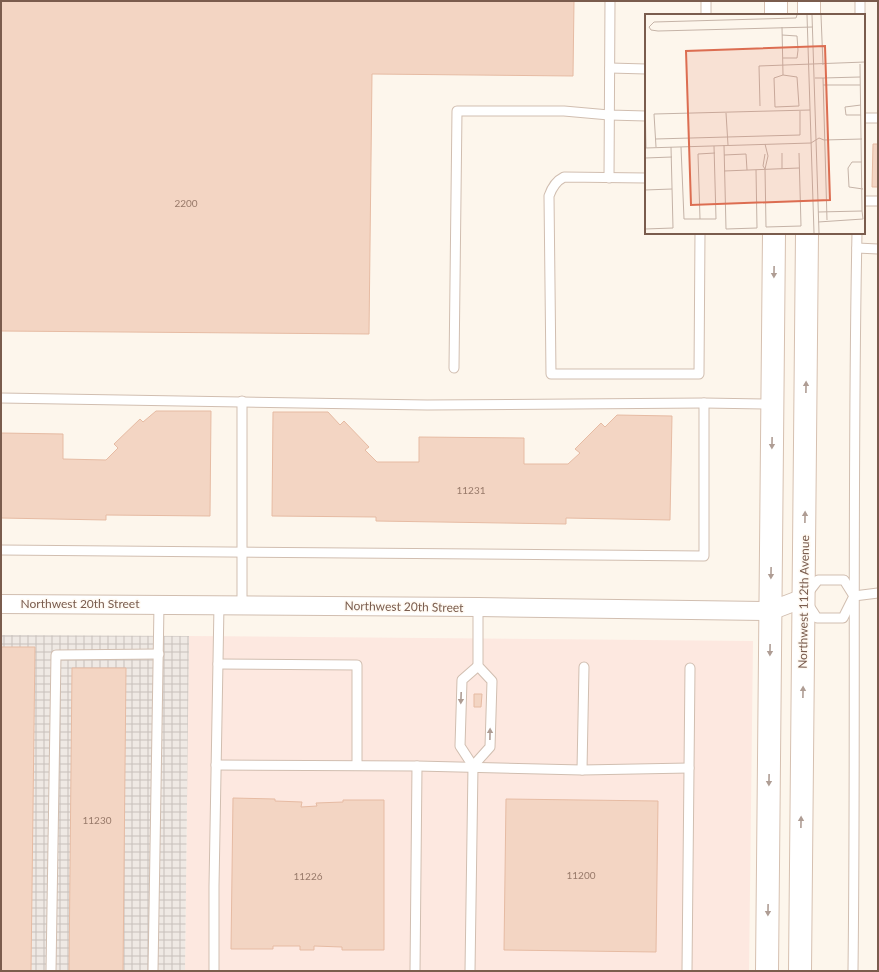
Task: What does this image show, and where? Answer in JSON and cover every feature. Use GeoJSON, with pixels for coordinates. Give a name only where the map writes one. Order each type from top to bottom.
{"type":"FeatureCollection","features":[{"type":"Feature","properties":{"kind":"street"},"geometry":{"type":"LineString","coordinates":[[776,1],[776,14]]}},
{"type":"Feature","properties":{"kind":"street"},"geometry":{"type":"LineString","coordinates":[[809,1],[809,14]]}},
{"type":"Feature","properties":{"kind":"street"},"geometry":{"type":"LineString","coordinates":[[767,971],[774,234]]}},
{"type":"Feature","properties":{"kind":"street","name":"Northwest 112th Avenue"},"geometry":{"type":"LineString","coordinates":[[800,971],[807,234]]}},
{"type":"Feature","properties":{"kind":"street","name":"Northwest 20th Street"},"geometry":{"type":"LineString","coordinates":[[1,604],[478,607],[770,611],[804,598]]}},
{"type":"Feature","properties":{"kind":"lane"},"geometry":{"type":"LineString","coordinates":[[609,178],[610,1]]}},
{"type":"Feature","properties":{"kind":"lane"},"geometry":{"type":"LineString","coordinates":[[706,1],[706,14]]}},
{"type":"Feature","properties":{"kind":"lane"},"geometry":{"type":"LineString","coordinates":[[860,1],[860,14]]}},
{"type":"Feature","properties":{"kind":"lane"},"geometry":{"type":"LineString","coordinates":[[610,68],[645,69]]}},
{"type":"Feature","properties":{"kind":"lane"},"geometry":{"type":"LineString","coordinates":[[454,368],[456,111],[564,111],[609,115],[645,116]]}},
{"type":"Feature","properties":{"kind":"lane"},"geometry":{"type":"LineString","coordinates":[[865,118],[878,118]]}},
{"type":"Feature","properties":{"kind":"lane"},"geometry":{"type":"LineString","coordinates":[[645,178],[564,177],[557,181],[551,190],[549,204],[551,374],[699,374],[700,234]]}},
{"type":"Feature","properties":{"kind":"lane"},"geometry":{"type":"LineString","coordinates":[[865,201],[878,201]]}},
{"type":"Feature","properties":{"kind":"lane"},"geometry":{"type":"LineString","coordinates":[[853,971],[857,234]]}},
{"type":"Feature","properties":{"kind":"lane"},"geometry":{"type":"LineString","coordinates":[[857,248],[878,249]]}},
{"type":"Feature","properties":{"kind":"lane"},"geometry":{"type":"LineString","coordinates":[[1,398],[427,405],[772,404]]}},
{"type":"Feature","properties":{"kind":"lane"},"geometry":{"type":"LineString","coordinates":[[242,401],[242,605]]}},
{"type":"Feature","properties":{"kind":"lane"},"geometry":{"type":"LineString","coordinates":[[1,550],[704,556],[704,403]]}},
{"type":"Feature","properties":{"kind":"lane"},"geometry":{"type":"LineString","coordinates":[[818,580],[844,580],[854,596],[843,618],[817,618],[804,598],[818,580]]}},
{"type":"Feature","properties":{"kind":"lane"},"geometry":{"type":"LineString","coordinates":[[854,596],[878,593]]}},
{"type":"Feature","properties":{"kind":"lane"},"geometry":{"type":"LineString","coordinates":[[153,971],[159,605]]}},
{"type":"Feature","properties":{"kind":"lane"},"geometry":{"type":"LineString","coordinates":[[214,971],[219,605]]}},
{"type":"Feature","properties":{"kind":"lane"},"geometry":{"type":"LineString","coordinates":[[473,766],[490,747],[492,680],[478,666],[478,607]]}},
{"type":"Feature","properties":{"kind":"lane"},"geometry":{"type":"LineString","coordinates":[[51,971],[56,655],[159,654]]}},
{"type":"Feature","properties":{"kind":"lane"},"geometry":{"type":"LineString","coordinates":[[218,664],[358,665],[357,765]]}},
{"type":"Feature","properties":{"kind":"lane"},"geometry":{"type":"LineString","coordinates":[[470,971],[473,766],[460,746],[462,680],[478,666]]}},
{"type":"Feature","properties":{"kind":"lane"},"geometry":{"type":"LineString","coordinates":[[582,770],[584,667]]}},
{"type":"Feature","properties":{"kind":"lane"},"geometry":{"type":"LineString","coordinates":[[687,971],[690,668]]}},
{"type":"Feature","properties":{"kind":"lane"},"geometry":{"type":"LineString","coordinates":[[216,765],[473,766],[582,770],[689,768]]}},
{"type":"Feature","properties":{"kind":"lane"},"geometry":{"type":"LineString","coordinates":[[415,971],[418,766]]}},
{"type":"Feature","properties":{"kind":"shaded area"},"geometry":{"type":"Polygon","coordinates":[[[1,635],[189,636],[185,971],[1,971],[1,635]]]}},
{"type":"Feature","properties":{"kind":"shaded area"},"geometry":{"type":"Polygon","coordinates":[[[189,636],[753,641],[749,971],[185,971],[189,636]]]}},
{"type":"Feature","properties":{"kind":"building"},"geometry":{"type":"Polygon","coordinates":[[[1,1],[574,1],[573,76],[372,74],[369,334],[1,331],[1,1]]]}},
{"type":"Feature","properties":{"kind":"building"},"geometry":{"type":"Polygon","coordinates":[[[873,144],[878,144],[878,187],[872,187],[873,144]]]}},
{"type":"Feature","properties":{"kind":"building"},"geometry":{"type":"Polygon","coordinates":[[[156,411],[211,411],[210,516],[106,515],[106,520],[1,518],[1,433],[63,434],[63,459],[106,460],[118,448],[114,444],[140,419],[143,422],[156,411]]]}},
{"type":"Feature","properties":{"kind":"building"},"geometry":{"type":"Polygon","coordinates":[[[273,412],[328,412],[340,425],[344,421],[369,447],[365,450],[377,462],[419,462],[419,437],[524,438],[524,464],[568,464],[580,453],[575,449],[601,423],[605,427],[617,415],[672,416],[670,520],[566,518],[566,524],[376,521],[376,517],[272,516],[273,412]]]}},
{"type":"Feature","properties":{"kind":"building"},"geometry":{"type":"Polygon","coordinates":[[[1,647],[35,647],[31,971],[1,971],[1,647]]]}},
{"type":"Feature","properties":{"kind":"building"},"geometry":{"type":"Polygon","coordinates":[[[72,668],[126,668],[123,971],[69,971],[72,668]]]}},
{"type":"Feature","properties":{"kind":"building"},"geometry":{"type":"Polygon","coordinates":[[[474,694],[482,694],[481,707],[474,707],[474,694]]]}},
{"type":"Feature","properties":{"kind":"building"},"geometry":{"type":"Polygon","coordinates":[[[233,798],[275,799],[275,801],[302,802],[301,807],[317,806],[316,803],[343,802],[343,800],[384,800],[384,950],[342,950],[342,947],[314,946],[314,950],[300,950],[300,946],[273,946],[273,949],[231,949],[233,798]]]}},
{"type":"Feature","properties":{"kind":"building"},"geometry":{"type":"Polygon","coordinates":[[[506,799],[658,801],[656,952],[504,950],[506,799]]]}}]}
